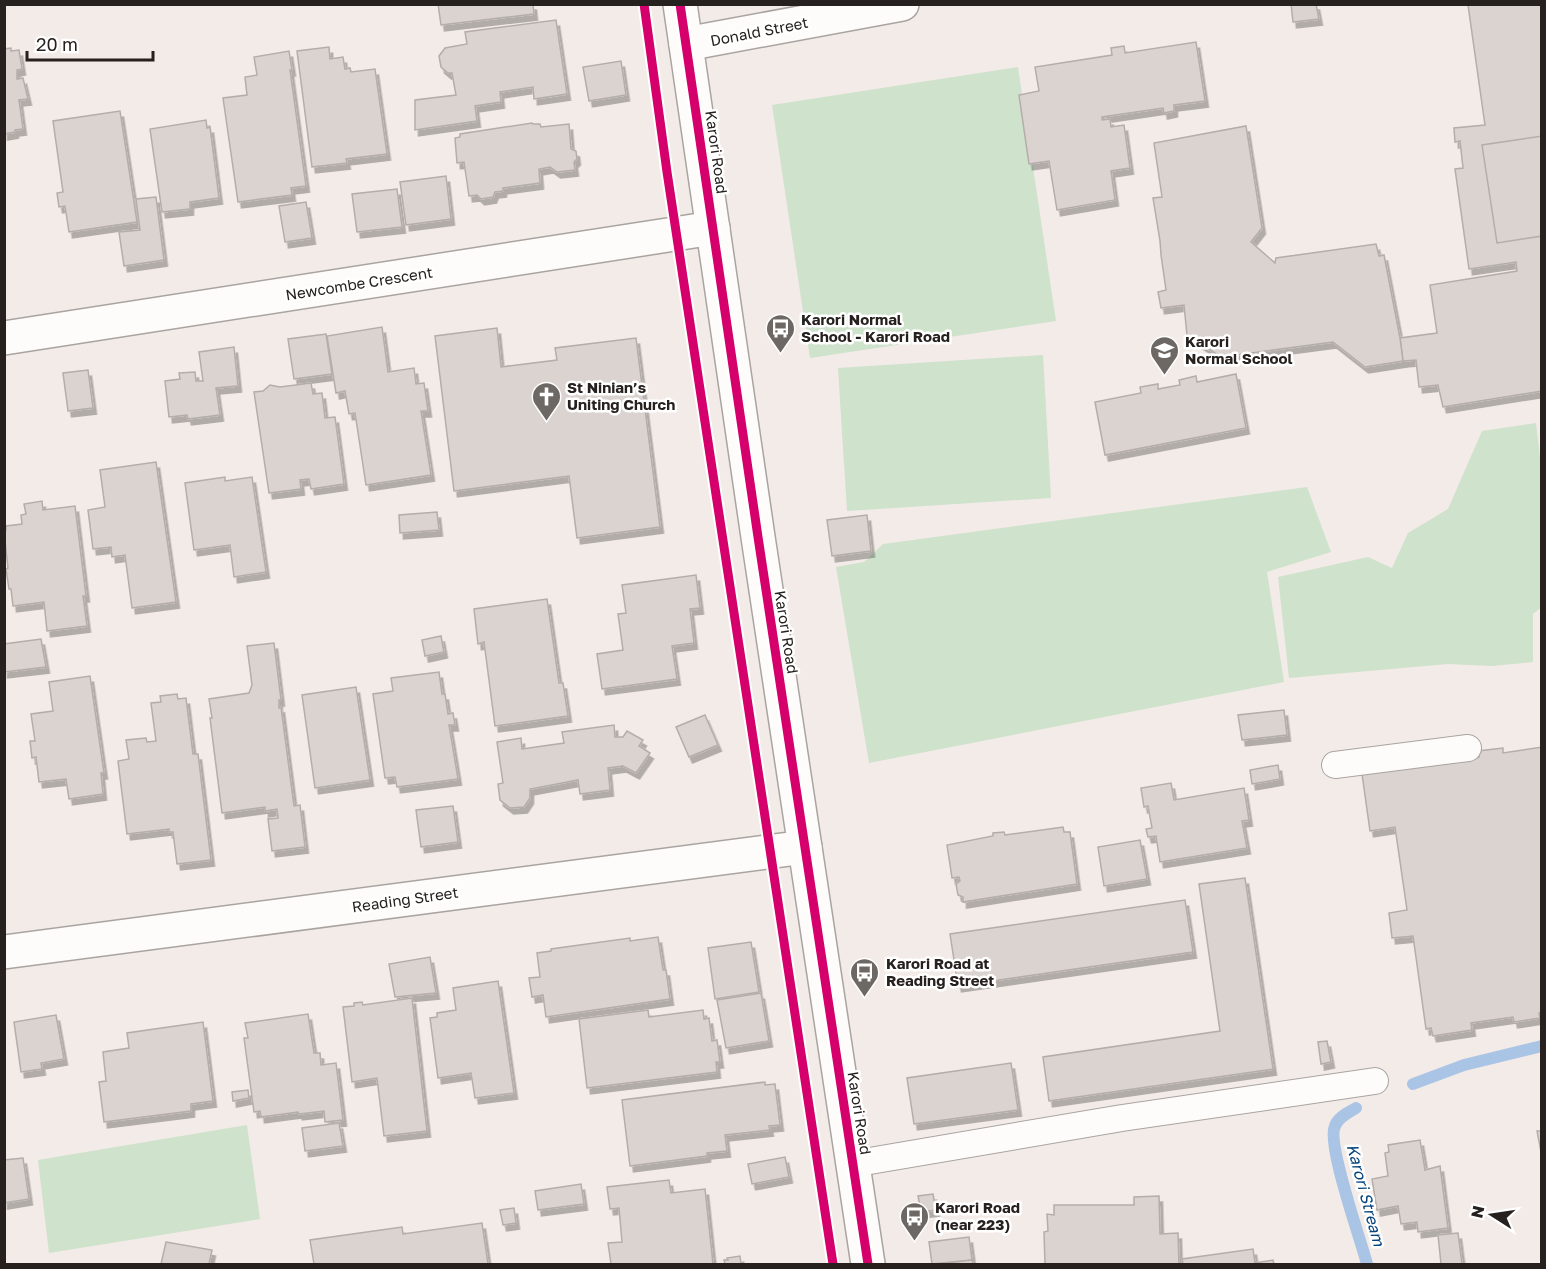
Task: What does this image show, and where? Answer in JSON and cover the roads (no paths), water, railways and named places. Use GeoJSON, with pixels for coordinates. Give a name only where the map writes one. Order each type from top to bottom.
{"type":"FeatureCollection","features":[{"type":"Feature","properties":{"kind":"street","name":"Karori Road"},"geometry":{"type":"LineString","coordinates":[[680,4],[868,1264]]}},
{"type":"Feature","properties":{"kind":"street","name":"Donald Street"},"geometry":{"type":"LineString","coordinates":[[686,44],[902,4]]}},
{"type":"Feature","properties":{"kind":"street","name":"Newcombe Crescent"},"geometry":{"type":"LineString","coordinates":[[4,338],[713,228]]}},
{"type":"Feature","properties":{"kind":"street","name":"Reading Street"},"geometry":{"type":"LineString","coordinates":[[4,952],[805,846]]}},
{"type":"Feature","properties":{"kind":"lane"},"geometry":{"type":"LineString","coordinates":[[1335,765],[1468,748]]}},
{"type":"Feature","properties":{"kind":"lane"},"geometry":{"type":"LineString","coordinates":[[852,1164],[1122,1118],[1375,1081]]}},
{"type":"Feature","properties":{"kind":"waterway","name":"Karori Stream"},"geometry":{"type":"LineString","coordinates":[[1413,1084],[1464,1065],[1542,1046]]}},
{"type":"Feature","properties":{"kind":"waterway","name":"Karori Stream"},"geometry":{"type":"LineString","coordinates":[[1356,1108],[1338,1120],[1335,1126],[1335,1151],[1367,1264]]}},
{"type":"Feature","properties":{"kind":"place","name":"Karori Normal School - Karori Road"},"geometry":{"type":"Point","coordinates":[780,354]}},
{"type":"Feature","properties":{"kind":"place","name":"Karori Normal School"},"geometry":{"type":"Point","coordinates":[1164,376]}},
{"type":"Feature","properties":{"kind":"place","name":"St Ninian’s Uniting Church"},"geometry":{"type":"Point","coordinates":[546,422]}},
{"type":"Feature","properties":{"kind":"place","name":"Karori Road at Reading Street"},"geometry":{"type":"Point","coordinates":[865,998]}},
{"type":"Feature","properties":{"kind":"place","name":"Karori Road (near 223)"},"geometry":{"type":"Point","coordinates":[914,1242]}}]}
